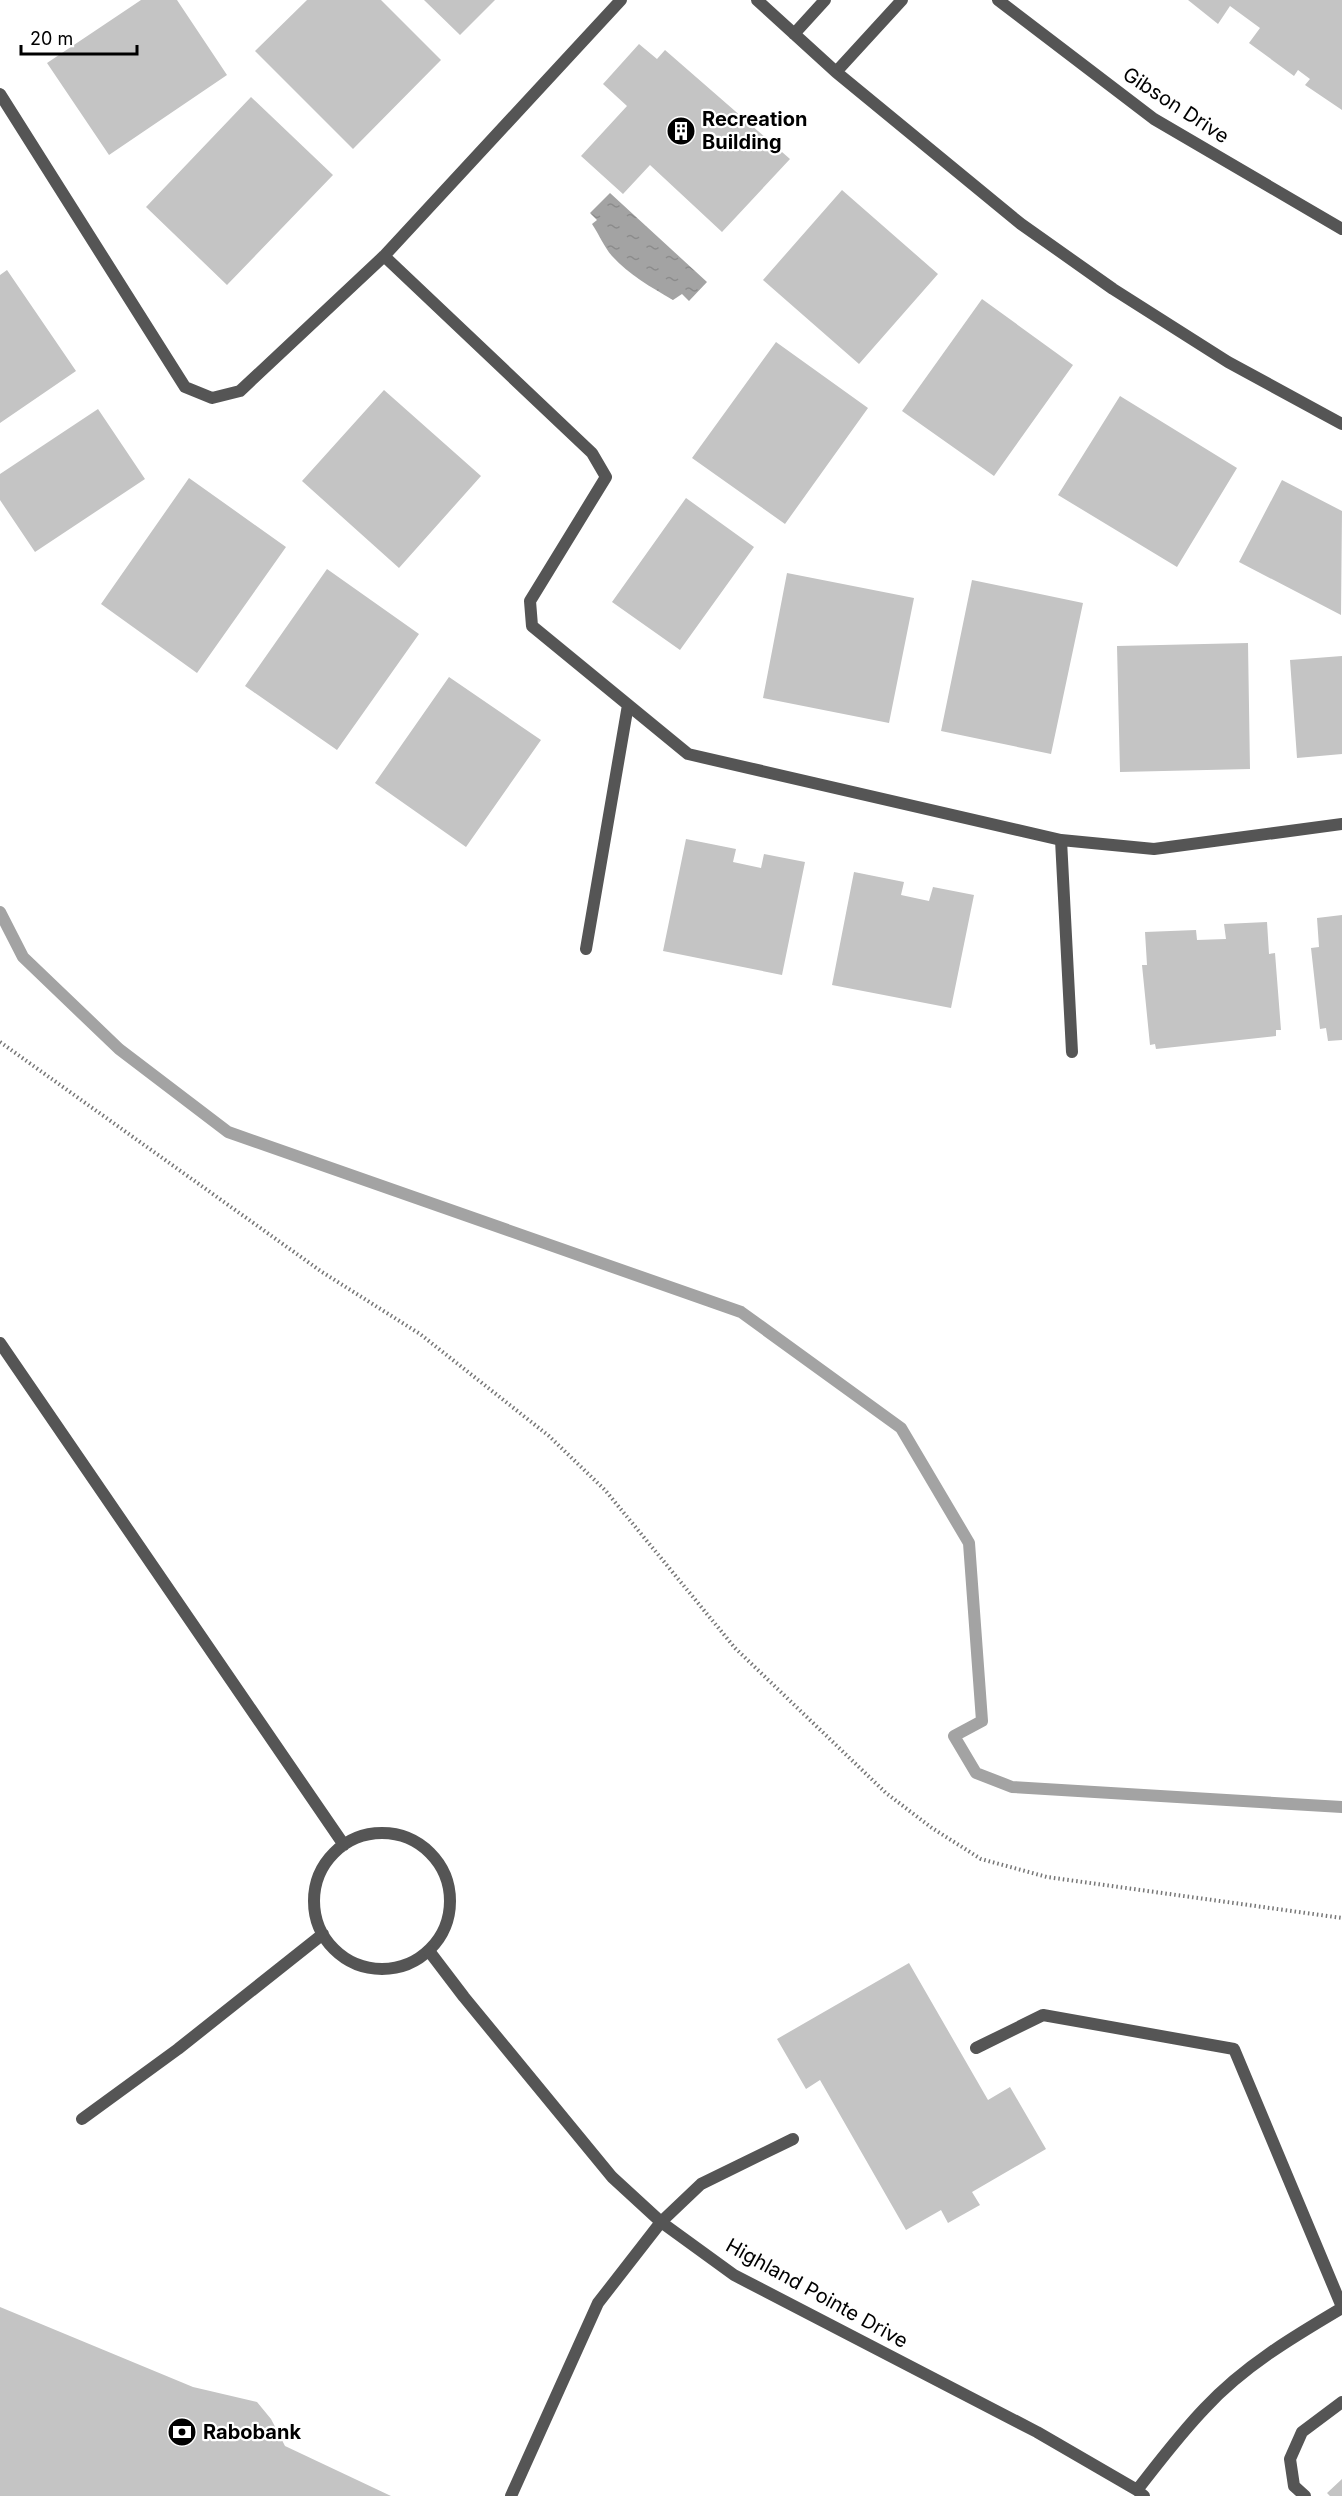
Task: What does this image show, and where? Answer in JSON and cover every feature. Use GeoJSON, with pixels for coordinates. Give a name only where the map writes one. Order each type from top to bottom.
{"type":"FeatureCollection","features":[{"type":"Feature","properties":{"kind":"street"},"geometry":{"type":"LineString","coordinates":[[0,94],[185,387],[213,398],[240,392],[384,256],[621,0]]}},
{"type":"Feature","properties":{"kind":"street"},"geometry":{"type":"LineString","coordinates":[[757,0],[836,72],[1021,224],[1113,289],[1228,362],[1342,424]]}},
{"type":"Feature","properties":{"kind":"street"},"geometry":{"type":"LineString","coordinates":[[794,34],[825,0]]}},
{"type":"Feature","properties":{"kind":"street"},"geometry":{"type":"LineString","coordinates":[[836,72],[902,0]]}},
{"type":"Feature","properties":{"kind":"street","name":"Gibson Drive"},"geometry":{"type":"LineString","coordinates":[[998,0],[1154,119],[1342,229]]}},
{"type":"Feature","properties":{"kind":"street"},"geometry":{"type":"LineString","coordinates":[[384,256],[592,453],[606,477],[530,601],[532,626],[688,753],[1061,840],[1154,849],[1342,824]]}},
{"type":"Feature","properties":{"kind":"street"},"geometry":{"type":"LineString","coordinates":[[586,949],[628,705]]}},
{"type":"Feature","properties":{"kind":"street"},"geometry":{"type":"LineString","coordinates":[[1061,840],[1072,1052]]}},
{"type":"Feature","properties":{"kind":"street"},"geometry":{"type":"LineString","coordinates":[[0,1342],[344,1845]]}},
{"type":"Feature","properties":{"kind":"street"},"geometry":{"type":"LineString","coordinates":[[386,1833],[421,1845],[435,1858],[444,1872],[451,1905],[448,1922],[441,1937],[429,1951],[409,1964],[388,1970],[367,1968],[348,1960],[331,1946],[323,1934],[315,1908],[315,1887],[323,1867],[344,1845],[367,1835],[386,1833]]}},
{"type":"Feature","properties":{"kind":"street"},"geometry":{"type":"LineString","coordinates":[[82,2119],[178,2049],[323,1934]]}},
{"type":"Feature","properties":{"kind":"street","name":"Highland Pointe Drive"},"geometry":{"type":"LineString","coordinates":[[429,1951],[612,2177],[661,2222],[734,2275],[1037,2432],[1138,2494]]}},
{"type":"Feature","properties":{"kind":"street"},"geometry":{"type":"LineString","coordinates":[[976,2048],[1043,2015],[1234,2049],[1342,2308],[1284,2342],[1239,2376],[1200,2414],[1138,2494]]}},
{"type":"Feature","properties":{"kind":"street"},"geometry":{"type":"LineString","coordinates":[[511,2496],[598,2303],[661,2222],[701,2184],[793,2139]]}},
{"type":"Feature","properties":{"kind":"street"},"geometry":{"type":"LineString","coordinates":[[1305,2496],[1294,2486],[1290,2459],[1302,2433],[1342,2402]]}},
{"type":"Feature","properties":{"kind":"path"},"geometry":{"type":"LineString","coordinates":[[0,1042],[322,1272],[420,1334],[549,1436],[605,1490],[735,1648],[886,1792],[932,1828],[981,1859],[1047,1877],[1342,1918]]}},
{"type":"Feature","properties":{"kind":"water"},"geometry":{"type":"Polygon","coordinates":[[[610,193],[707,282],[689,301],[682,294],[673,300],[626,269],[609,252],[592,224],[597,220],[590,213],[610,193]]]}},
{"type":"Feature","properties":{"kind":"building"},"geometry":{"type":"Polygon","coordinates":[[[141,0],[177,0],[227,75],[109,155],[47,63],[141,0]]]}},
{"type":"Feature","properties":{"kind":"building"},"geometry":{"type":"Polygon","coordinates":[[[307,0],[381,0],[441,60],[353,149],[255,51],[307,0]]]}},
{"type":"Feature","properties":{"kind":"building"},"geometry":{"type":"Polygon","coordinates":[[[424,0],[495,0],[460,35],[424,0]]]}},
{"type":"Feature","properties":{"kind":"building"},"geometry":{"type":"Polygon","coordinates":[[[1188,0],[1342,0],[1342,110],[1305,85],[1310,79],[1298,70],[1294,76],[1249,43],[1260,28],[1230,6],[1218,24],[1188,0]]]}},
{"type":"Feature","properties":{"kind":"building","name":"Recreation Building"},"geometry":{"type":"Polygon","coordinates":[[[639,44],[657,59],[665,50],[790,159],[722,232],[650,165],[623,194],[581,156],[627,106],[603,84],[639,44]]]}},
{"type":"Feature","properties":{"kind":"building"},"geometry":{"type":"Polygon","coordinates":[[[251,97],[333,175],[227,285],[146,207],[251,97]]]}},
{"type":"Feature","properties":{"kind":"building"},"geometry":{"type":"Polygon","coordinates":[[[842,190],[938,274],[859,364],[763,280],[842,190]]]}},
{"type":"Feature","properties":{"kind":"building"},"geometry":{"type":"Polygon","coordinates":[[[7,270],[76,371],[0,423],[0,275],[7,270]]]}},
{"type":"Feature","properties":{"kind":"building"},"geometry":{"type":"Polygon","coordinates":[[[982,299],[1073,365],[994,476],[902,411],[982,299]]]}},
{"type":"Feature","properties":{"kind":"building"},"geometry":{"type":"Polygon","coordinates":[[[776,342],[868,408],[785,524],[692,458],[776,342]]]}},
{"type":"Feature","properties":{"kind":"building"},"geometry":{"type":"Polygon","coordinates":[[[384,390],[481,476],[399,568],[302,481],[384,390]]]}},
{"type":"Feature","properties":{"kind":"building"},"geometry":{"type":"Polygon","coordinates":[[[1120,396],[1237,468],[1177,567],[1058,495],[1120,396]]]}},
{"type":"Feature","properties":{"kind":"building"},"geometry":{"type":"Polygon","coordinates":[[[98,409],[145,479],[35,552],[0,500],[0,474],[98,409]]]}},
{"type":"Feature","properties":{"kind":"building"},"geometry":{"type":"Polygon","coordinates":[[[189,478],[286,547],[197,673],[101,604],[189,478]]]}},
{"type":"Feature","properties":{"kind":"building"},"geometry":{"type":"Polygon","coordinates":[[[1282,480],[1342,511],[1341,615],[1239,562],[1282,480]]]}},
{"type":"Feature","properties":{"kind":"building"},"geometry":{"type":"Polygon","coordinates":[[[686,498],[754,547],[680,650],[612,602],[686,498]]]}},
{"type":"Feature","properties":{"kind":"building"},"geometry":{"type":"Polygon","coordinates":[[[327,569],[419,634],[337,750],[245,686],[327,569]]]}},
{"type":"Feature","properties":{"kind":"building"},"geometry":{"type":"Polygon","coordinates":[[[787,573],[914,598],[889,723],[763,698],[787,573]]]}},
{"type":"Feature","properties":{"kind":"building"},"geometry":{"type":"Polygon","coordinates":[[[972,580],[1083,603],[1051,754],[941,731],[972,580]]]}},
{"type":"Feature","properties":{"kind":"building"},"geometry":{"type":"Polygon","coordinates":[[[1248,643],[1250,769],[1120,772],[1117,646],[1248,643]]]}},
{"type":"Feature","properties":{"kind":"building"},"geometry":{"type":"Polygon","coordinates":[[[1342,656],[1342,754],[1297,758],[1290,660],[1342,656]]]}},
{"type":"Feature","properties":{"kind":"building"},"geometry":{"type":"Polygon","coordinates":[[[449,677],[541,740],[466,847],[375,783],[449,677]]]}},
{"type":"Feature","properties":{"kind":"building"},"geometry":{"type":"Polygon","coordinates":[[[686,839],[736,849],[733,862],[761,868],[764,854],[805,862],[782,975],[663,951],[686,839]]]}},
{"type":"Feature","properties":{"kind":"building"},"geometry":{"type":"Polygon","coordinates":[[[854,872],[904,882],[901,895],[929,901],[933,887],[974,895],[951,1008],[832,985],[854,872]]]}},
{"type":"Feature","properties":{"kind":"building"},"geometry":{"type":"Polygon","coordinates":[[[1342,915],[1342,1040],[1328,1041],[1326,1028],[1320,1029],[1311,948],[1319,947],[1317,918],[1342,915]]]}},
{"type":"Feature","properties":{"kind":"building"},"geometry":{"type":"Polygon","coordinates":[[[1267,922],[1269,954],[1275,953],[1281,1030],[1276,1030],[1276,1036],[1156,1049],[1155,1044],[1150,1045],[1142,965],[1147,965],[1145,932],[1196,930],[1197,940],[1226,939],[1224,924],[1267,922]]]}},
{"type":"Feature","properties":{"kind":"building"},"geometry":{"type":"Polygon","coordinates":[[[909,1963],[988,2100],[1010,2087],[1046,2149],[972,2192],[980,2205],[948,2223],[941,2210],[906,2230],[820,2080],[806,2089],[777,2039],[909,1963]]]}},
{"type":"Feature","properties":{"kind":"building"},"geometry":{"type":"Polygon","coordinates":[[[0,2307],[193,2387],[257,2402],[271,2419],[285,2446],[391,2496],[0,2496],[0,2307]]]}},
{"type":"Feature","properties":{"kind":"building"},"geometry":{"type":"Polygon","coordinates":[[[1342,2479],[1342,2496],[1330,2496],[1327,2493],[1342,2479]]]}},
{"type":"Feature","properties":{"kind":"waterway"},"geometry":{"type":"LineString","coordinates":[[0,912],[23,957],[119,1049],[228,1132],[741,1312],[901,1428],[969,1543],[982,1721],[954,1736],[976,1773],[1012,1787],[1342,1807]]}},
{"type":"Feature","properties":{"kind":"place","name":"Recreation Building"},"geometry":{"type":"Point","coordinates":[681,131]}},
{"type":"Feature","properties":{"kind":"place","name":"Rabobank"},"geometry":{"type":"Point","coordinates":[182,2432]}}]}
